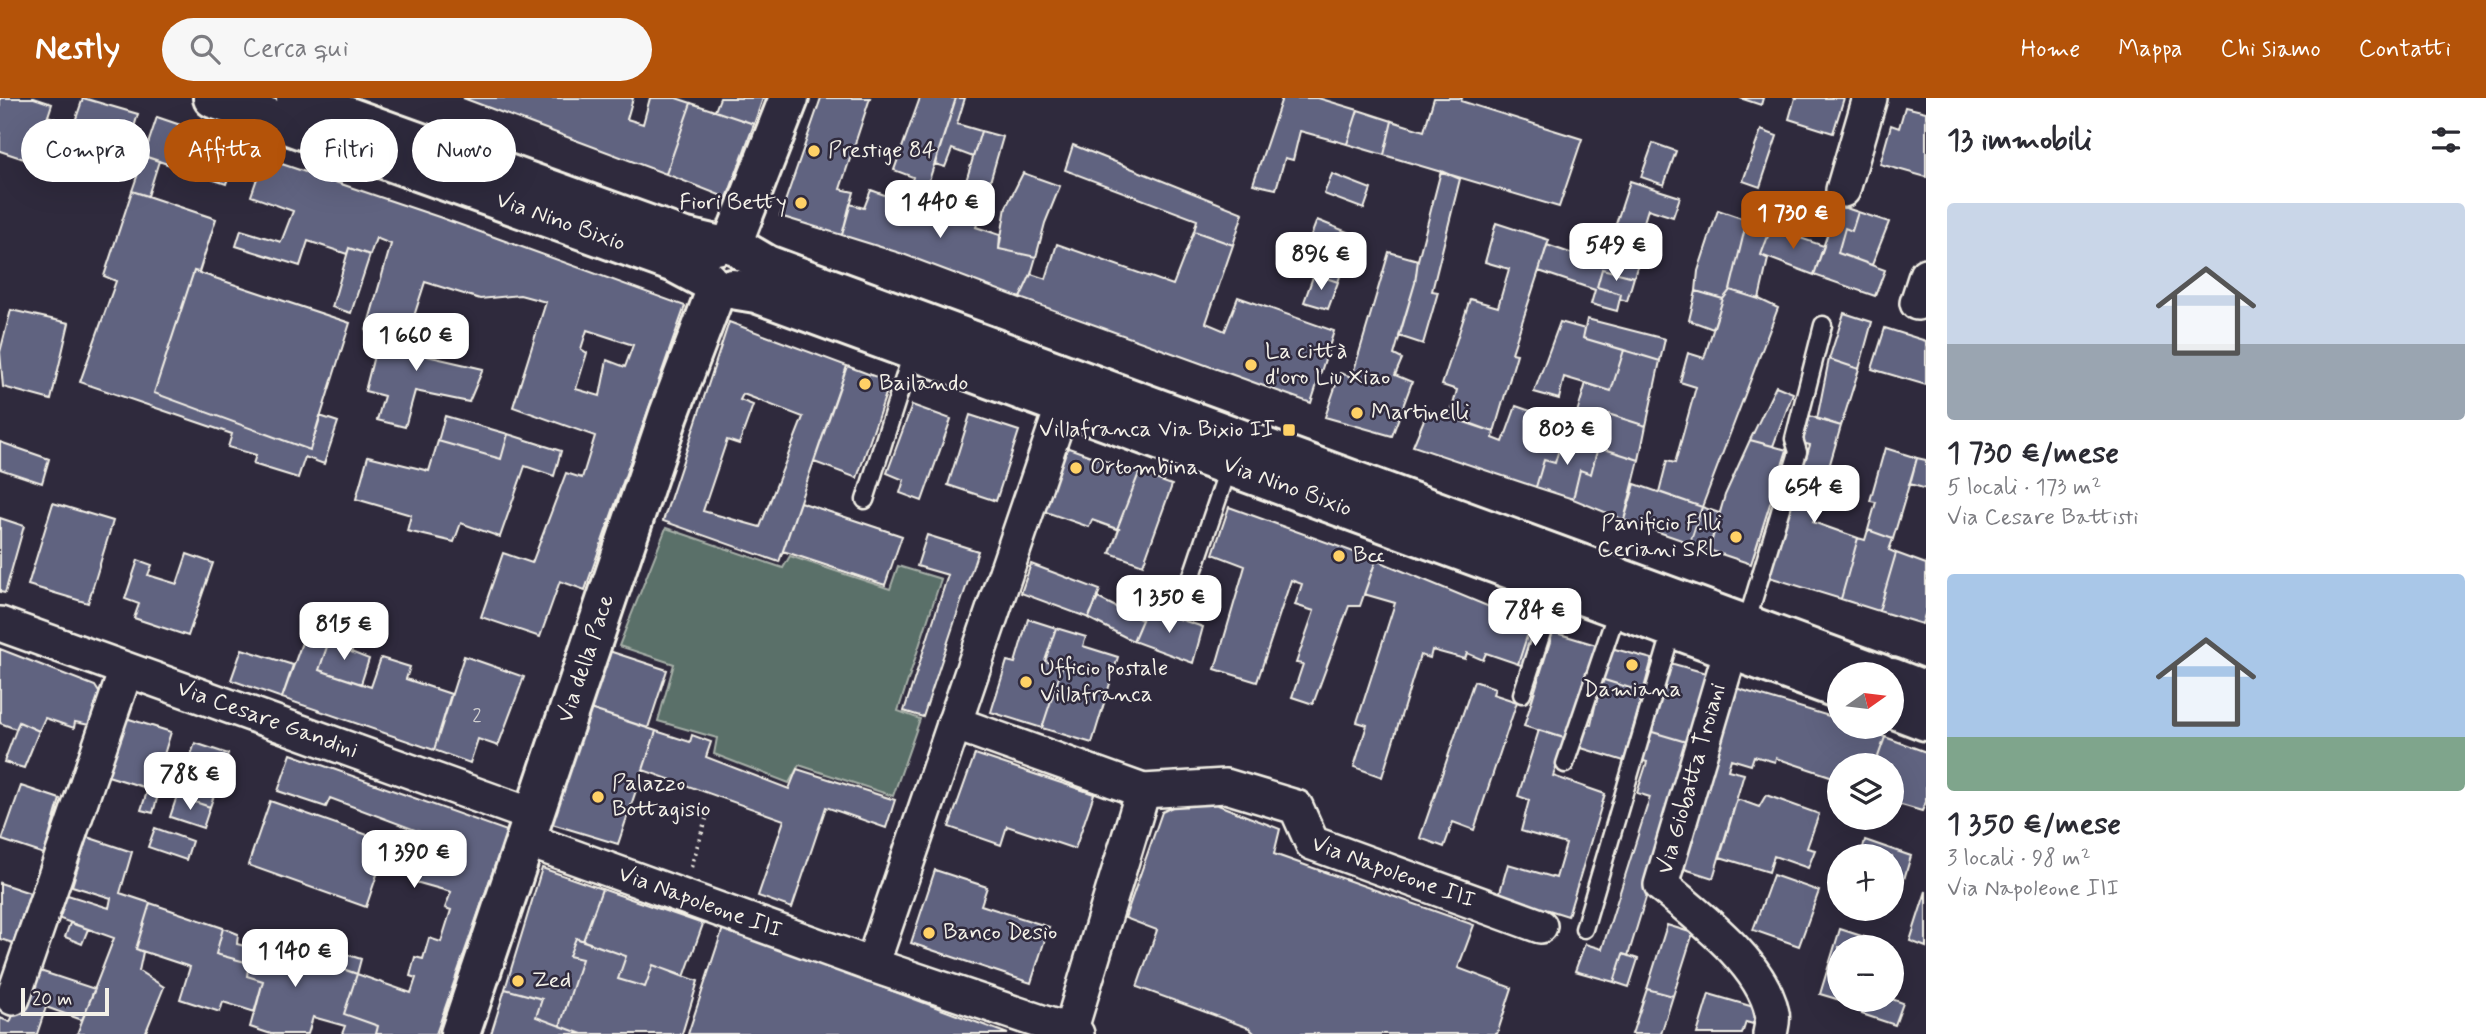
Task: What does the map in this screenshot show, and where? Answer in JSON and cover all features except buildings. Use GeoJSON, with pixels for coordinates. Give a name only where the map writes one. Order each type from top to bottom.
{"type":"FeatureCollection","features":[{"type":"Feature","properties":{"kind":"street","name":"Via Nino Bixio"},"geometry":{"type":"LineString","coordinates":[[213,98],[675,263],[767,265],[1738,637],[1827,683]]}},
{"type":"Feature","properties":{"kind":"street","name":"Via Nino Bixio"},"geometry":{"type":"LineString","coordinates":[[296,98],[682,237],[725,266],[756,293],[912,351],[1673,627],[1738,637],[1834,662]]}},
{"type":"Feature","properties":{"kind":"street","name":"Via della Pace"},"geometry":{"type":"LineString","coordinates":[[460,1034],[669,414],[789,98]]}},
{"type":"Feature","properties":{"kind":"street"},"geometry":{"type":"LineString","coordinates":[[1843,190],[1870,98]]}},
{"type":"Feature","properties":{"kind":"street"},"geometry":{"type":"LineString","coordinates":[[872,965],[1063,405]]}},
{"type":"Feature","properties":{"kind":"street","name":"Via Cesare Gandini"},"geometry":{"type":"LineString","coordinates":[[0,624],[126,670],[531,828]]}},
{"type":"Feature","properties":{"kind":"street","name":"Via Giobatta Troiani"},"geometry":{"type":"LineString","coordinates":[[1738,637],[1661,885],[1724,937],[1762,986],[1773,1014],[1770,1034]]}},
{"type":"Feature","properties":{"kind":"street"},"geometry":{"type":"LineString","coordinates":[[13,998],[126,670]]}},
{"type":"Feature","properties":{"kind":"street"},"geometry":{"type":"LineString","coordinates":[[1904,683],[1926,691]]}},
{"type":"Feature","properties":{"kind":"street"},"geometry":{"type":"LineString","coordinates":[[1904,713],[1926,721]]}},
{"type":"Feature","properties":{"kind":"street","name":"Via Napoleone III"},"geometry":{"type":"LineString","coordinates":[[954,723],[1143,791],[1226,786],[1296,807],[1312,843],[1541,926]]}},
{"type":"Feature","properties":{"kind":"street","name":"Via Napoleone III"},"geometry":{"type":"LineString","coordinates":[[531,828],[680,895],[872,965],[1074,1033],[1143,791]]}},
{"type":"Feature","properties":{"kind":"lane"},"geometry":{"type":"LineString","coordinates":[[1738,637],[1798,453],[1794,439],[1823,325]]}},
{"type":"Feature","properties":{"kind":"lane"},"geometry":{"type":"LineString","coordinates":[[865,500],[912,351]]}},
{"type":"Feature","properties":{"kind":"lane"},"geometry":{"type":"LineString","coordinates":[[1184,599],[1229,466]]}},
{"type":"Feature","properties":{"kind":"lane"},"geometry":{"type":"LineString","coordinates":[[1522,694],[1557,585]]}},
{"type":"Feature","properties":{"kind":"lane"},"geometry":{"type":"LineString","coordinates":[[1565,764],[1618,608]]}},
{"type":"Feature","properties":{"kind":"lane"},"geometry":{"type":"LineString","coordinates":[[1584,929],[1673,627]]}},
{"type":"Feature","properties":{"kind":"path"},"geometry":{"type":"LineString","coordinates":[[680,895],[706,819]]}},
{"type":"Feature","properties":{"kind":"green space"},"geometry":{"type":"Polygon","coordinates":[[[666,528],[783,568],[790,556],[890,589],[898,566],[941,579],[898,711],[920,719],[893,796],[799,765],[789,783],[714,754],[717,738],[658,721],[674,664],[619,646],[666,528]]]}},
{"type":"Feature","properties":{"kind":"place","name":"Prestige 84"},"geometry":{"type":"Point","coordinates":[814,151]}},
{"type":"Feature","properties":{"kind":"place","name":"Fiori Betty"},"geometry":{"type":"Point","coordinates":[801,203]}},
{"type":"Feature","properties":{"kind":"place","name":"La città d'oro Liu Xiao"},"geometry":{"type":"Point","coordinates":[1251,365]}},
{"type":"Feature","properties":{"kind":"place","name":"Bailando"},"geometry":{"type":"Point","coordinates":[865,384]}},
{"type":"Feature","properties":{"kind":"place","name":"Martinelli"},"geometry":{"type":"Point","coordinates":[1357,413]}},
{"type":"Feature","properties":{"kind":"place","name":"Villafranca Via Bixio II"},"geometry":{"type":"Point","coordinates":[1289,430]}},
{"type":"Feature","properties":{"kind":"place","name":"Ortombina"},"geometry":{"type":"Point","coordinates":[1076,468]}},
{"type":"Feature","properties":{"kind":"place","name":"Panificio F.lli Ceriani SRL"},"geometry":{"type":"Point","coordinates":[1736,537]}},
{"type":"Feature","properties":{"kind":"place","name":"Bcc"},"geometry":{"type":"Point","coordinates":[1339,556]}},
{"type":"Feature","properties":{"kind":"place","name":"Damiana"},"geometry":{"type":"Point","coordinates":[1632,665]}},
{"type":"Feature","properties":{"kind":"place","name":"Ufficio postale Villafranca"},"geometry":{"type":"Point","coordinates":[1026,682]}},
{"type":"Feature","properties":{"kind":"place","name":"Palazzo Bottagisio"},"geometry":{"type":"Point","coordinates":[598,797]}},
{"type":"Feature","properties":{"kind":"place","name":"Banco Desio"},"geometry":{"type":"Point","coordinates":[929,933]}},
{"type":"Feature","properties":{"kind":"place","name":"Zed"},"geometry":{"type":"Point","coordinates":[518,981]}}]}
